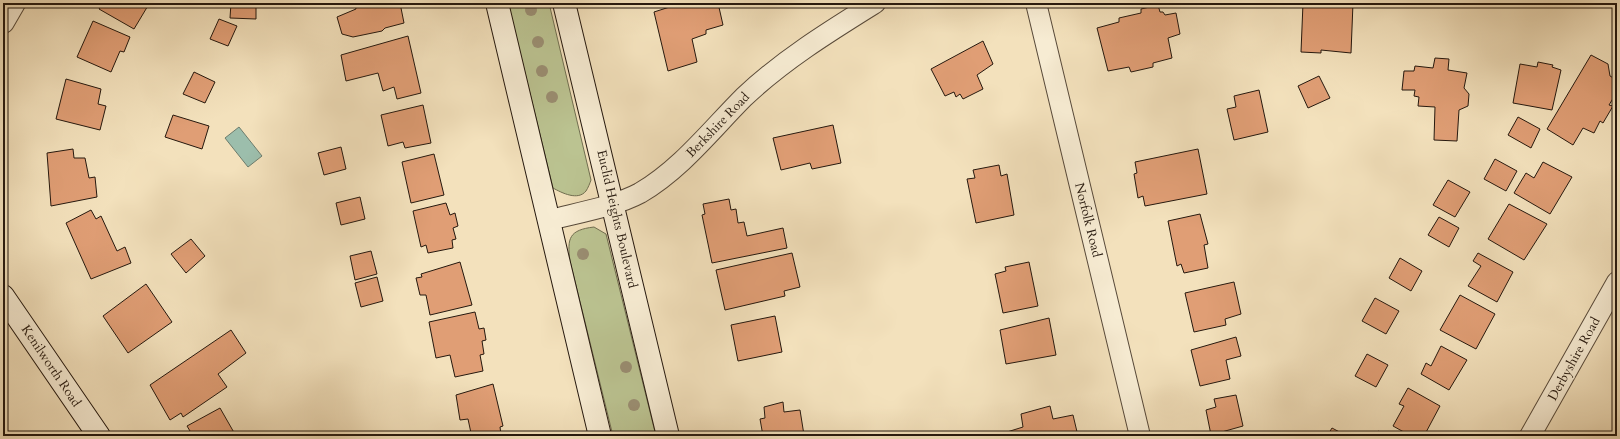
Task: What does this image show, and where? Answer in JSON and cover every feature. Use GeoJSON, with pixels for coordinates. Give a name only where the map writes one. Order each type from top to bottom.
{"type":"FeatureCollection","features":[{"type":"Feature","properties":{"kind":"main road"},"geometry":{"type":"LineString","coordinates":[[3,22],[14,3]]}},
{"type":"Feature","properties":{"kind":"main road"},"geometry":{"type":"LineString","coordinates":[[497,3],[550,220],[600,436]]}},
{"type":"Feature","properties":{"kind":"main road","name":"Euclid Heights Boulevard"},"geometry":{"type":"LineString","coordinates":[[564,3],[668,436]]}},
{"type":"Feature","properties":{"kind":"main road","name":"Kenilworth Road"},"geometry":{"type":"LineString","coordinates":[[3,296],[99,436]]}},
{"type":"Feature","properties":{"kind":"street","name":"Berkshire Road"},"geometry":{"type":"LineString","coordinates":[[550,220],[613,203],[638,194],[661,180],[767,77],[834,29],[875,3]]}},
{"type":"Feature","properties":{"kind":"street","name":"Norfolk Road"},"geometry":{"type":"LineString","coordinates":[[1036,3],[1140,436]]}},
{"type":"Feature","properties":{"kind":"street","name":"Derbyshire Road"},"geometry":{"type":"LineString","coordinates":[[1530,436],[1617,282]]}},
{"type":"Feature","properties":{"kind":"green space"},"geometry":{"type":"Polygon","coordinates":[[[508,3],[549,3],[591,180],[583,194],[574,196],[553,188],[508,3]]]}},
{"type":"Feature","properties":{"kind":"green space"},"geometry":{"type":"Polygon","coordinates":[[[594,227],[606,234],[656,436],[613,436],[569,253],[569,246],[572,236],[579,230],[594,227]]]}},
{"type":"Feature","properties":{"kind":"shaded area"},"geometry":{"type":"Polygon","coordinates":[[[239,127],[262,156],[248,167],[225,138],[239,127]]]}},
{"type":"Feature","properties":{"kind":"building"},"geometry":{"type":"Polygon","coordinates":[[[103,3],[149,4],[134,29],[99,9],[103,3]]]}},
{"type":"Feature","properties":{"kind":"building"},"geometry":{"type":"Polygon","coordinates":[[[231,3],[256,3],[256,19],[230,18],[231,3]]]}},
{"type":"Feature","properties":{"kind":"building"},"geometry":{"type":"Polygon","coordinates":[[[355,3],[400,3],[404,23],[385,28],[382,31],[353,37],[342,34],[337,17],[356,9],[355,3]]]}},
{"type":"Feature","properties":{"kind":"building"},"geometry":{"type":"Polygon","coordinates":[[[682,3],[718,3],[723,25],[706,30],[706,34],[692,39],[697,62],[668,71],[654,12],[682,3]]]}},
{"type":"Feature","properties":{"kind":"building"},"geometry":{"type":"Polygon","coordinates":[[[1303,3],[1353,3],[1351,53],[1321,50],[1321,53],[1301,52],[1303,3]]]}},
{"type":"Feature","properties":{"kind":"building"},"geometry":{"type":"Polygon","coordinates":[[[1158,5],[1160,12],[1163,12],[1165,15],[1176,13],[1180,34],[1168,38],[1172,58],[1153,63],[1153,67],[1131,72],[1129,67],[1108,71],[1097,28],[1119,22],[1119,18],[1141,13],[1141,9],[1158,5]]]}},
{"type":"Feature","properties":{"kind":"building"},"geometry":{"type":"Polygon","coordinates":[[[219,19],[237,26],[228,46],[210,39],[219,19]]]}},
{"type":"Feature","properties":{"kind":"building"},"geometry":{"type":"Polygon","coordinates":[[[93,21],[130,37],[124,52],[120,51],[111,72],[77,57],[93,21]]]}},
{"type":"Feature","properties":{"kind":"building"},"geometry":{"type":"Polygon","coordinates":[[[408,36],[421,93],[397,99],[394,87],[383,91],[378,73],[346,81],[341,55],[408,36]]]}},
{"type":"Feature","properties":{"kind":"building"},"geometry":{"type":"Polygon","coordinates":[[[983,41],[993,64],[977,75],[983,89],[963,99],[960,94],[956,97],[954,92],[945,96],[931,69],[983,41]]]}},
{"type":"Feature","properties":{"kind":"building"},"geometry":{"type":"Polygon","coordinates":[[[1591,55],[1608,64],[1610,76],[1617,80],[1617,92],[1609,105],[1613,106],[1603,123],[1600,121],[1594,133],[1583,128],[1573,145],[1547,129],[1591,55]]]}},
{"type":"Feature","properties":{"kind":"building"},"geometry":{"type":"Polygon","coordinates":[[[1435,58],[1449,59],[1448,70],[1467,73],[1464,88],[1469,94],[1468,106],[1459,110],[1457,141],[1434,140],[1435,107],[1418,106],[1419,97],[1414,96],[1415,90],[1402,90],[1404,71],[1414,71],[1415,66],[1433,68],[1435,58]]]}},
{"type":"Feature","properties":{"kind":"building"},"geometry":{"type":"Polygon","coordinates":[[[1538,62],[1553,65],[1552,67],[1561,70],[1552,110],[1513,103],[1520,64],[1537,67],[1538,62]]]}},
{"type":"Feature","properties":{"kind":"building"},"geometry":{"type":"Polygon","coordinates":[[[194,72],[215,82],[205,103],[183,94],[194,72]]]}},
{"type":"Feature","properties":{"kind":"building"},"geometry":{"type":"Polygon","coordinates":[[[1319,76],[1330,98],[1308,108],[1298,86],[1319,76]]]}},
{"type":"Feature","properties":{"kind":"building"},"geometry":{"type":"Polygon","coordinates":[[[66,79],[101,89],[98,104],[106,106],[100,130],[56,119],[66,79]]]}},
{"type":"Feature","properties":{"kind":"building"},"geometry":{"type":"Polygon","coordinates":[[[1259,90],[1268,132],[1234,140],[1227,109],[1236,107],[1234,96],[1259,90]]]}},
{"type":"Feature","properties":{"kind":"building"},"geometry":{"type":"Polygon","coordinates":[[[423,105],[431,143],[405,148],[403,142],[388,146],[381,115],[423,105]]]}},
{"type":"Feature","properties":{"kind":"building"},"geometry":{"type":"Polygon","coordinates":[[[173,115],[209,126],[202,149],[165,137],[173,115]]]}},
{"type":"Feature","properties":{"kind":"building"},"geometry":{"type":"Polygon","coordinates":[[[1518,117],[1540,129],[1531,148],[1508,135],[1518,117]]]}},
{"type":"Feature","properties":{"kind":"building"},"geometry":{"type":"Polygon","coordinates":[[[833,125],[841,163],[812,169],[810,163],[781,170],[773,138],[833,125]]]}},
{"type":"Feature","properties":{"kind":"building"},"geometry":{"type":"Polygon","coordinates":[[[341,147],[346,169],[324,175],[318,153],[341,147]]]}},
{"type":"Feature","properties":{"kind":"building"},"geometry":{"type":"Polygon","coordinates":[[[73,149],[74,158],[85,158],[89,178],[95,177],[97,197],[51,206],[47,153],[73,149]]]}},
{"type":"Feature","properties":{"kind":"building"},"geometry":{"type":"Polygon","coordinates":[[[1198,149],[1207,194],[1145,206],[1143,196],[1138,198],[1134,174],[1137,173],[1135,162],[1198,149]]]}},
{"type":"Feature","properties":{"kind":"building"},"geometry":{"type":"Polygon","coordinates":[[[434,154],[444,195],[411,203],[402,162],[434,154]]]}},
{"type":"Feature","properties":{"kind":"building"},"geometry":{"type":"Polygon","coordinates":[[[1495,159],[1517,171],[1506,191],[1484,179],[1495,159]]]}},
{"type":"Feature","properties":{"kind":"building"},"geometry":{"type":"Polygon","coordinates":[[[1543,162],[1572,177],[1550,214],[1514,193],[1526,173],[1534,178],[1543,162]]]}},
{"type":"Feature","properties":{"kind":"building"},"geometry":{"type":"Polygon","coordinates":[[[999,165],[1001,176],[1007,174],[1014,215],[976,223],[967,179],[975,178],[973,170],[999,165]]]}},
{"type":"Feature","properties":{"kind":"building"},"geometry":{"type":"Polygon","coordinates":[[[1448,180],[1470,192],[1455,217],[1433,205],[1448,180]]]}},
{"type":"Feature","properties":{"kind":"building"},"geometry":{"type":"Polygon","coordinates":[[[360,197],[365,219],[341,225],[336,203],[360,197]]]}},
{"type":"Feature","properties":{"kind":"building"},"geometry":{"type":"Polygon","coordinates":[[[729,199],[731,210],[736,209],[738,223],[744,222],[747,236],[783,228],[787,248],[712,263],[702,215],[705,214],[703,204],[729,199]]]}},
{"type":"Feature","properties":{"kind":"building"},"geometry":{"type":"Polygon","coordinates":[[[446,203],[450,215],[455,213],[458,226],[453,228],[456,239],[452,240],[453,248],[428,253],[426,245],[421,247],[413,211],[446,203]]]}},
{"type":"Feature","properties":{"kind":"building"},"geometry":{"type":"Polygon","coordinates":[[[1509,204],[1547,224],[1524,260],[1488,239],[1509,204]]]}},
{"type":"Feature","properties":{"kind":"building"},"geometry":{"type":"Polygon","coordinates":[[[91,210],[96,219],[101,216],[117,251],[125,247],[131,263],[91,279],[66,223],[91,210]]]}},
{"type":"Feature","properties":{"kind":"building"},"geometry":{"type":"Polygon","coordinates":[[[1200,214],[1208,244],[1204,245],[1208,268],[1184,273],[1181,264],[1177,266],[1168,221],[1200,214]]]}},
{"type":"Feature","properties":{"kind":"building"},"geometry":{"type":"Polygon","coordinates":[[[1439,217],[1459,228],[1449,247],[1428,235],[1439,217]]]}},
{"type":"Feature","properties":{"kind":"building"},"geometry":{"type":"Polygon","coordinates":[[[191,239],[205,256],[186,273],[171,254],[191,239]]]}},
{"type":"Feature","properties":{"kind":"building"},"geometry":{"type":"Polygon","coordinates":[[[371,251],[377,274],[355,280],[350,256],[371,251]]]}},
{"type":"Feature","properties":{"kind":"building"},"geometry":{"type":"Polygon","coordinates":[[[792,253],[800,287],[784,291],[785,296],[725,310],[716,270],[792,253]]]}},
{"type":"Feature","properties":{"kind":"building"},"geometry":{"type":"Polygon","coordinates":[[[1478,253],[1513,272],[1497,302],[1468,286],[1481,266],[1473,261],[1478,253]]]}},
{"type":"Feature","properties":{"kind":"building"},"geometry":{"type":"Polygon","coordinates":[[[1400,258],[1422,271],[1411,291],[1389,278],[1400,258]]]}},
{"type":"Feature","properties":{"kind":"building"},"geometry":{"type":"Polygon","coordinates":[[[460,262],[472,305],[430,315],[426,295],[420,295],[416,278],[422,277],[421,274],[460,262]]]}},
{"type":"Feature","properties":{"kind":"building"},"geometry":{"type":"Polygon","coordinates":[[[1029,262],[1038,306],[1003,313],[995,274],[1006,271],[1005,267],[1029,262]]]}},
{"type":"Feature","properties":{"kind":"building"},"geometry":{"type":"Polygon","coordinates":[[[377,277],[383,301],[361,307],[355,283],[377,277]]]}},
{"type":"Feature","properties":{"kind":"building"},"geometry":{"type":"Polygon","coordinates":[[[1234,282],[1241,314],[1225,319],[1226,325],[1194,332],[1185,293],[1234,282]]]}},
{"type":"Feature","properties":{"kind":"building"},"geometry":{"type":"Polygon","coordinates":[[[146,284],[172,322],[128,353],[103,316],[146,284]]]}},
{"type":"Feature","properties":{"kind":"building"},"geometry":{"type":"Polygon","coordinates":[[[1460,295],[1495,314],[1476,349],[1440,330],[1460,295]]]}},
{"type":"Feature","properties":{"kind":"building"},"geometry":{"type":"Polygon","coordinates":[[[1375,298],[1399,311],[1386,334],[1362,321],[1375,298]]]}},
{"type":"Feature","properties":{"kind":"building"},"geometry":{"type":"Polygon","coordinates":[[[475,312],[479,329],[484,328],[486,340],[482,341],[484,354],[480,355],[483,371],[455,377],[450,355],[436,358],[429,322],[475,312]]]}},
{"type":"Feature","properties":{"kind":"building"},"geometry":{"type":"Polygon","coordinates":[[[775,316],[782,352],[738,361],[731,325],[775,316]]]}},
{"type":"Feature","properties":{"kind":"building"},"geometry":{"type":"Polygon","coordinates":[[[1049,318],[1056,355],[1006,364],[1000,330],[1049,318]]]}},
{"type":"Feature","properties":{"kind":"building"},"geometry":{"type":"Polygon","coordinates":[[[231,330],[246,353],[218,374],[227,387],[183,417],[181,413],[170,420],[150,385],[231,330]]]}},
{"type":"Feature","properties":{"kind":"building"},"geometry":{"type":"Polygon","coordinates":[[[1236,337],[1241,356],[1226,360],[1230,379],[1200,386],[1191,350],[1236,337]]]}},
{"type":"Feature","properties":{"kind":"building"},"geometry":{"type":"Polygon","coordinates":[[[1441,346],[1467,360],[1449,390],[1421,374],[1426,363],[1431,366],[1441,346]]]}},
{"type":"Feature","properties":{"kind":"building"},"geometry":{"type":"Polygon","coordinates":[[[1367,354],[1388,365],[1376,387],[1355,376],[1367,354]]]}},
{"type":"Feature","properties":{"kind":"building"},"geometry":{"type":"Polygon","coordinates":[[[493,384],[503,426],[500,427],[501,435],[475,436],[475,432],[471,433],[468,419],[460,420],[456,395],[493,384]]]}},
{"type":"Feature","properties":{"kind":"building"},"geometry":{"type":"Polygon","coordinates":[[[1408,388],[1440,406],[1424,436],[1411,436],[1393,426],[1404,406],[1399,404],[1408,388]]]}},
{"type":"Feature","properties":{"kind":"building"},"geometry":{"type":"Polygon","coordinates":[[[1236,395],[1243,426],[1211,435],[1206,410],[1216,407],[1214,399],[1236,395]]]}},
{"type":"Feature","properties":{"kind":"building"},"geometry":{"type":"Polygon","coordinates":[[[783,402],[784,412],[800,410],[804,435],[812,434],[812,436],[763,436],[760,419],[765,418],[764,407],[783,402]]]}},
{"type":"Feature","properties":{"kind":"building"},"geometry":{"type":"Polygon","coordinates":[[[1050,406],[1053,419],[1073,415],[1078,436],[1007,436],[1007,432],[1023,427],[1021,414],[1050,406]]]}},
{"type":"Feature","properties":{"kind":"building"},"geometry":{"type":"Polygon","coordinates":[[[220,408],[236,436],[193,436],[187,426],[220,408]]]}},
{"type":"Feature","properties":{"kind":"building"},"geometry":{"type":"Polygon","coordinates":[[[1332,428],[1347,436],[1327,436],[1332,428]]]}},
{"type":"Feature","properties":{"kind":"building"},"geometry":{"type":"Polygon","coordinates":[[[1378,431],[1387,436],[1375,436],[1378,431]]]}}]}
